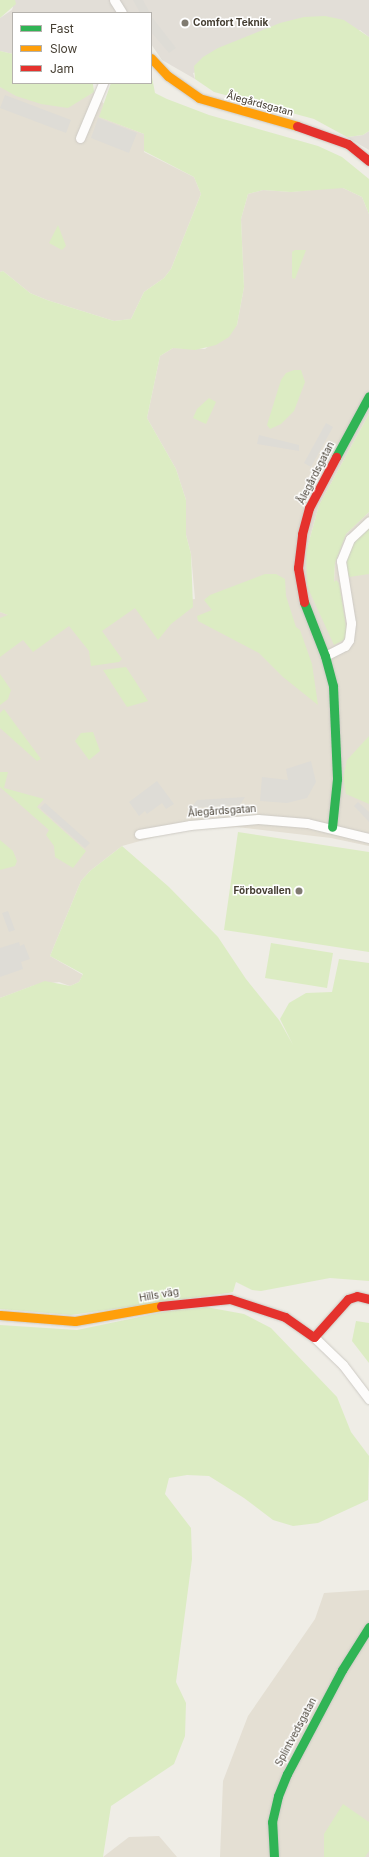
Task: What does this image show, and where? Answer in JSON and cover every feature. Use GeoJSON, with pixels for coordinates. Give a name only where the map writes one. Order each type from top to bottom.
{"type":"FeatureCollection","features":[{"type":"Feature","properties":{"kind":"street"},"geometry":{"type":"LineString","coordinates":[[114,0],[121,12]]}},
{"type":"Feature","properties":{"kind":"street","name":"Ålegårdsgatan"},"geometry":{"type":"LineString","coordinates":[[152,59],[168,76],[199,98],[330,136],[348,144],[369,161]]}},
{"type":"Feature","properties":{"kind":"street"},"geometry":{"type":"LineString","coordinates":[[80,138],[103,84]]}},
{"type":"Feature","properties":{"kind":"street","name":"Ålegårdsgatan"},"geometry":{"type":"LineString","coordinates":[[332,827],[337,797],[337,728],[333,686],[325,656],[303,601],[298,568],[301,540],[316,494],[369,396]]}},
{"type":"Feature","properties":{"kind":"street"},"geometry":{"type":"LineString","coordinates":[[325,656],[344,646],[349,640],[351,623],[341,561],[350,539],[369,521]]}},
{"type":"Feature","properties":{"kind":"street","name":"Ålegårdsgatan"},"geometry":{"type":"LineString","coordinates":[[139,834],[183,826],[249,819],[332,827],[369,838]]}},
{"type":"Feature","properties":{"kind":"street"},"geometry":{"type":"LineString","coordinates":[[314,1337],[348,1299],[356,1296],[369,1299]]}},
{"type":"Feature","properties":{"kind":"street","name":"Hills väg"},"geometry":{"type":"LineString","coordinates":[[0,1315],[75,1321],[180,1303],[230,1299],[285,1317],[314,1337],[343,1365],[369,1399]]}},
{"type":"Feature","properties":{"kind":"street","name":"Splintvedsgatan"},"geometry":{"type":"LineString","coordinates":[[274,1857],[272,1822],[287,1774],[342,1670],[369,1626]]}},
{"type":"Feature","properties":{"kind":"shaded area"},"geometry":{"type":"Polygon","coordinates":[[[15,0],[369,0],[369,37],[360,30],[193,73],[195,79],[162,60],[152,45],[152,12],[12,12],[12,54],[0,51],[0,18],[12,10],[15,0]]]}},
{"type":"Feature","properties":{"kind":"shaded area"},"geometry":{"type":"Polygon","coordinates":[[[133,0],[143,0],[149,12],[139,12],[133,0]]]}},
{"type":"Feature","properties":{"kind":"shaded area"},"geometry":{"type":"Polygon","coordinates":[[[152,17],[176,48],[169,53],[152,33],[152,17]]]}},
{"type":"Feature","properties":{"kind":"shaded area"},"geometry":{"type":"Polygon","coordinates":[[[0,87],[75,102],[94,92],[104,104],[100,117],[144,134],[144,152],[194,177],[201,194],[171,269],[164,278],[144,292],[131,319],[114,321],[47,300],[30,293],[3,271],[0,272],[0,87]]]}},
{"type":"Feature","properties":{"kind":"shaded area"},"geometry":{"type":"Polygon","coordinates":[[[5,95],[71,120],[66,133],[0,108],[5,95]]]}},
{"type":"Feature","properties":{"kind":"shaded area"},"geometry":{"type":"Polygon","coordinates":[[[98,118],[137,133],[129,153],[91,138],[98,118]]]}},
{"type":"Feature","properties":{"kind":"shaded area"},"geometry":{"type":"Polygon","coordinates":[[[369,131],[369,150],[347,137],[363,135],[369,131]]]}},
{"type":"Feature","properties":{"kind":"shaded area"},"geometry":{"type":"Polygon","coordinates":[[[343,188],[362,197],[369,214],[369,414],[319,505],[306,552],[334,583],[335,563],[339,548],[346,534],[369,512],[369,846],[331,838],[237,827],[180,830],[122,846],[90,871],[81,881],[50,956],[83,975],[79,982],[70,986],[59,982],[35,985],[0,998],[0,612],[9,615],[195,599],[191,554],[186,535],[186,500],[176,469],[147,418],[160,356],[173,348],[205,349],[237,325],[244,287],[241,219],[248,194],[263,190],[291,192],[343,188]]]}},
{"type":"Feature","properties":{"kind":"shaded area"},"geometry":{"type":"Polygon","coordinates":[[[326,423],[333,427],[311,467],[304,463],[326,423]]]}},
{"type":"Feature","properties":{"kind":"shaded area"},"geometry":{"type":"Polygon","coordinates":[[[259,435],[299,445],[299,451],[257,444],[259,435]]]}},
{"type":"Feature","properties":{"kind":"shaded area"},"geometry":{"type":"Polygon","coordinates":[[[311,761],[316,782],[307,798],[287,803],[260,801],[262,777],[288,780],[286,769],[311,761]]]}},
{"type":"Feature","properties":{"kind":"shaded area"},"geometry":{"type":"Polygon","coordinates":[[[157,781],[174,804],[166,809],[162,803],[147,814],[145,811],[139,816],[129,802],[157,781]]]}},
{"type":"Feature","properties":{"kind":"shaded area"},"geometry":{"type":"Polygon","coordinates":[[[245,797],[240,805],[191,808],[197,800],[245,797]]]}},
{"type":"Feature","properties":{"kind":"shaded area"},"geometry":{"type":"Polygon","coordinates":[[[358,802],[369,812],[369,822],[354,806],[358,802]]]}},
{"type":"Feature","properties":{"kind":"shaded area"},"geometry":{"type":"Polygon","coordinates":[[[45,803],[90,843],[85,848],[40,808],[45,803]]]}},
{"type":"Feature","properties":{"kind":"shaded area"},"geometry":{"type":"Polygon","coordinates":[[[8,911],[15,930],[9,932],[2,913],[8,911]]]}},
{"type":"Feature","properties":{"kind":"shaded area"},"geometry":{"type":"Polygon","coordinates":[[[19,942],[20,946],[24,944],[30,959],[21,962],[23,969],[0,977],[0,948],[19,942]]]}},
{"type":"Feature","properties":{"kind":"shaded area"},"geometry":{"type":"Polygon","coordinates":[[[369,1590],[369,1857],[220,1857],[223,1781],[248,1716],[315,1619],[324,1593],[369,1590]]]}},
{"type":"Feature","properties":{"kind":"shaded area"},"geometry":{"type":"Polygon","coordinates":[[[159,1836],[177,1857],[103,1857],[129,1837],[159,1836]]]}},
{"type":"Feature","properties":{"kind":"green space"},"geometry":{"type":"Polygon","coordinates":[[[0,0],[15,0],[16,4],[0,18],[0,0]]]}},
{"type":"Feature","properties":{"kind":"green space"},"geometry":{"type":"Polygon","coordinates":[[[325,16],[344,20],[369,37],[369,131],[363,135],[347,137],[314,119],[214,92],[195,79],[194,66],[203,57],[218,48],[280,23],[304,17],[325,16]]]}},
{"type":"Feature","properties":{"kind":"green space"},"geometry":{"type":"Polygon","coordinates":[[[0,51],[12,54],[12,84],[93,84],[94,92],[68,108],[41,104],[16,96],[0,87],[0,51]]]}},
{"type":"Feature","properties":{"kind":"green space"},"geometry":{"type":"Polygon","coordinates":[[[152,77],[155,93],[167,99],[209,115],[318,146],[342,157],[369,179],[369,214],[362,197],[343,188],[291,192],[263,190],[248,194],[241,219],[244,287],[237,325],[229,337],[216,345],[195,350],[173,348],[160,356],[147,418],[176,469],[186,500],[186,535],[191,554],[193,607],[171,624],[158,640],[135,608],[102,631],[122,659],[119,662],[91,666],[89,651],[69,626],[33,652],[23,640],[0,657],[0,618],[8,615],[0,612],[0,272],[3,271],[30,293],[47,300],[114,321],[131,319],[144,292],[164,278],[171,269],[201,194],[194,177],[144,151],[144,134],[99,117],[111,84],[152,84],[152,77]]]}},
{"type":"Feature","properties":{"kind":"green space"},"geometry":{"type":"Polygon","coordinates":[[[58,225],[66,246],[62,250],[49,243],[58,225]]]}},
{"type":"Feature","properties":{"kind":"green space"},"geometry":{"type":"Polygon","coordinates":[[[295,250],[306,250],[295,279],[292,278],[292,252],[295,250]]]}},
{"type":"Feature","properties":{"kind":"green space"},"geometry":{"type":"Polygon","coordinates":[[[294,370],[301,370],[305,382],[294,411],[281,424],[270,429],[267,425],[281,380],[286,373],[294,370]]]}},
{"type":"Feature","properties":{"kind":"green space"},"geometry":{"type":"Polygon","coordinates":[[[209,398],[216,402],[206,424],[193,418],[197,409],[209,398]]]}},
{"type":"Feature","properties":{"kind":"green space"},"geometry":{"type":"Polygon","coordinates":[[[369,414],[369,512],[346,534],[335,563],[334,582],[336,580],[339,583],[347,633],[344,640],[334,645],[307,586],[306,552],[319,505],[369,414]]]}},
{"type":"Feature","properties":{"kind":"green space"},"geometry":{"type":"Polygon","coordinates":[[[369,529],[369,574],[349,577],[346,567],[349,550],[356,540],[369,529]]]}},
{"type":"Feature","properties":{"kind":"green space"},"geometry":{"type":"Polygon","coordinates":[[[265,574],[276,574],[285,579],[286,596],[296,627],[300,630],[312,664],[318,705],[283,677],[259,653],[198,621],[197,616],[212,610],[204,600],[210,595],[265,574]]]}},
{"type":"Feature","properties":{"kind":"green space"},"geometry":{"type":"Polygon","coordinates":[[[126,667],[148,701],[127,707],[103,670],[126,667]]]}},
{"type":"Feature","properties":{"kind":"green space"},"geometry":{"type":"Polygon","coordinates":[[[0,674],[11,690],[8,699],[0,705],[0,674]]]}},
{"type":"Feature","properties":{"kind":"green space"},"geometry":{"type":"Polygon","coordinates":[[[4,709],[41,759],[37,761],[0,728],[0,713],[4,709]]]}},
{"type":"Feature","properties":{"kind":"green space"},"geometry":{"type":"Polygon","coordinates":[[[93,732],[100,751],[89,760],[75,741],[81,733],[93,732]]]}},
{"type":"Feature","properties":{"kind":"green space"},"geometry":{"type":"Polygon","coordinates":[[[369,736],[369,804],[346,794],[343,778],[347,760],[369,736]]]}},
{"type":"Feature","properties":{"kind":"green space"},"geometry":{"type":"Polygon","coordinates":[[[0,772],[8,772],[4,788],[44,799],[37,807],[86,851],[73,868],[55,857],[54,846],[46,835],[49,830],[0,787],[0,772]]]}},
{"type":"Feature","properties":{"kind":"green space","name":"Förbovallen"},"geometry":{"type":"Polygon","coordinates":[[[238,832],[369,852],[369,952],[224,930],[238,832]]]}},
{"type":"Feature","properties":{"kind":"green space"},"geometry":{"type":"Polygon","coordinates":[[[0,840],[13,851],[17,861],[15,866],[0,870],[0,840]]]}},
{"type":"Feature","properties":{"kind":"green space"},"geometry":{"type":"Polygon","coordinates":[[[122,846],[169,887],[218,937],[246,979],[279,1020],[293,1045],[280,1019],[289,1003],[306,993],[332,992],[339,959],[369,963],[369,1281],[330,1278],[261,1291],[252,1290],[236,1282],[233,1292],[228,1293],[71,1315],[0,1309],[0,998],[45,981],[70,986],[79,982],[83,974],[50,956],[81,881],[90,871],[122,846]]]}},
{"type":"Feature","properties":{"kind":"green space"},"geometry":{"type":"Polygon","coordinates":[[[271,943],[333,953],[327,988],[265,978],[271,943]]]}},
{"type":"Feature","properties":{"kind":"green space"},"geometry":{"type":"Polygon","coordinates":[[[206,1307],[244,1314],[271,1328],[337,1397],[351,1432],[369,1456],[368,1500],[318,1523],[293,1526],[273,1520],[244,1498],[209,1476],[187,1475],[169,1478],[165,1494],[191,1528],[192,1559],[176,1682],[186,1703],[185,1736],[174,1764],[111,1806],[103,1857],[0,1857],[0,1325],[77,1330],[168,1311],[206,1307]]]}},
{"type":"Feature","properties":{"kind":"green space"},"geometry":{"type":"Polygon","coordinates":[[[356,1321],[369,1323],[369,1363],[352,1341],[356,1321]]]}},
{"type":"Feature","properties":{"kind":"green space"},"geometry":{"type":"Polygon","coordinates":[[[343,1804],[369,1822],[369,1851],[365,1857],[324,1857],[324,1834],[343,1804]]]}},
{"type":"Feature","properties":{"kind":"traffic: fast"},"geometry":{"type":"LineString","coordinates":[[336,457],[369,396]]}},
{"type":"Feature","properties":{"kind":"traffic: fast"},"geometry":{"type":"LineString","coordinates":[[304,602],[325,656],[333,686],[337,779],[332,827]]}},
{"type":"Feature","properties":{"kind":"traffic: fast"},"geometry":{"type":"LineString","coordinates":[[274,1857],[272,1822],[278,1796],[287,1774],[342,1670],[369,1627]]}},
{"type":"Feature","properties":{"kind":"traffic: slow"},"geometry":{"type":"LineString","coordinates":[[152,59],[168,76],[199,98],[297,126]]}},
{"type":"Feature","properties":{"kind":"traffic: slow"},"geometry":{"type":"LineString","coordinates":[[0,1315],[75,1321],[161,1306]]}},
{"type":"Feature","properties":{"kind":"traffic: jam"},"geometry":{"type":"LineString","coordinates":[[297,126],[348,144],[369,161]]}},
{"type":"Feature","properties":{"kind":"traffic: jam"},"geometry":{"type":"LineString","coordinates":[[304,602],[298,568],[302,534],[309,508],[336,457]]}},
{"type":"Feature","properties":{"kind":"traffic: jam"},"geometry":{"type":"LineString","coordinates":[[161,1306],[230,1299],[285,1317],[314,1337],[348,1299],[357,1296],[369,1299]]}},
{"type":"Feature","properties":{"kind":"place","name":"Comfort Teknik"},"geometry":{"type":"Point","coordinates":[185,23]}},
{"type":"Feature","properties":{"kind":"place","name":"Förbovallen"},"geometry":{"type":"Point","coordinates":[299,891]}}]}
